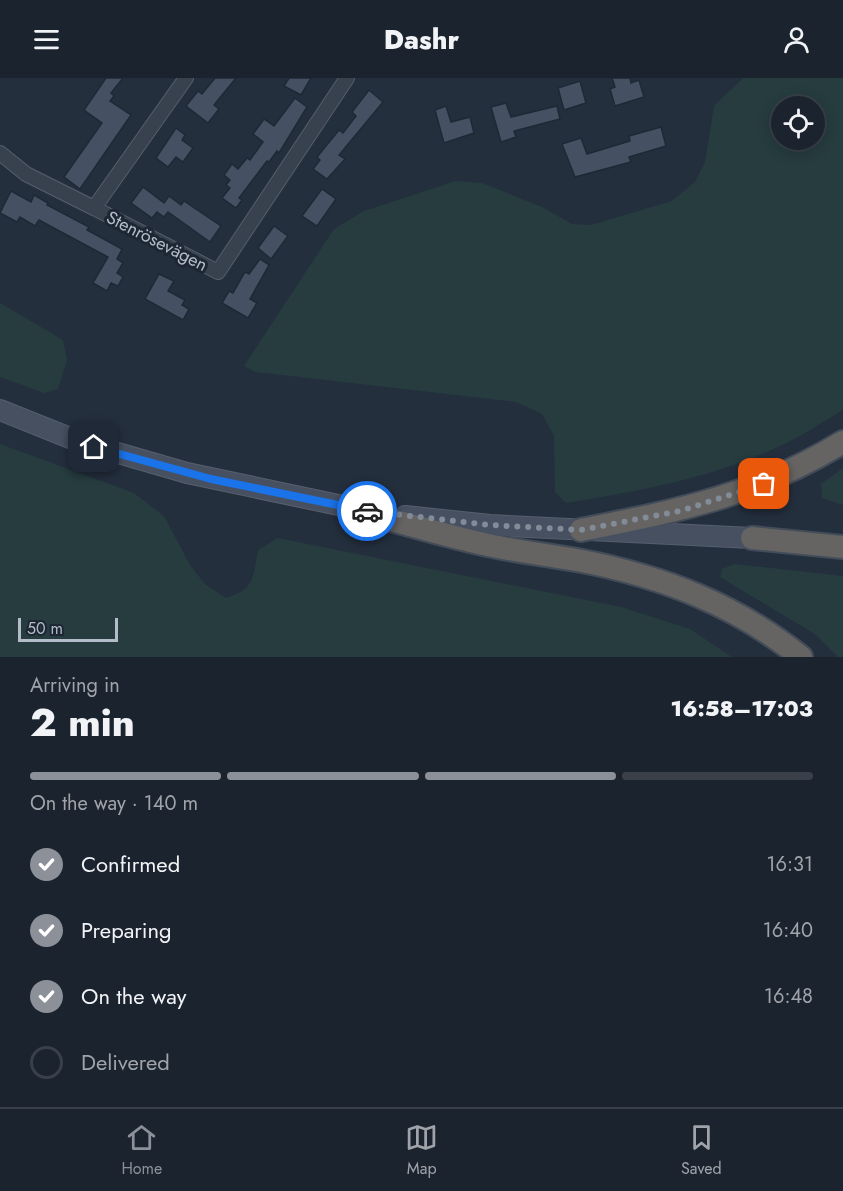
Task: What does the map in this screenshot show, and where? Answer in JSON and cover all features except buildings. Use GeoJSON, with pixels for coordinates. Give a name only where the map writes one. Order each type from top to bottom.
{"type":"FeatureCollection","features":[{"type":"Feature","properties":{"kind":"highway"},"geometry":{"type":"LineString","coordinates":[[581,530],[680,511],[738,494],[779,478],[843,442]]}},
{"type":"Feature","properties":{"kind":"highway"},"geometry":{"type":"LineString","coordinates":[[351,509],[488,545],[580,561],[652,577],[719,603],[755,623],[801,657]]}},
{"type":"Feature","properties":{"kind":"highway"},"geometry":{"type":"LineString","coordinates":[[752,538],[843,539]]}},
{"type":"Feature","properties":{"kind":"highway"},"geometry":{"type":"LineString","coordinates":[[752,538],[843,547]]}},
{"type":"Feature","properties":{"kind":"main road"},"geometry":{"type":"LineString","coordinates":[[0,410],[109,451],[211,479],[351,509],[459,522],[752,538]]}},
{"type":"Feature","properties":{"kind":"street","name":"Stenrösevägen"},"geometry":{"type":"LineString","coordinates":[[186,78],[94,208],[218,272],[347,78]]}},
{"type":"Feature","properties":{"kind":"street"},"geometry":{"type":"LineString","coordinates":[[0,153],[26,174],[94,208]]}},
{"type":"Feature","properties":{"kind":"green space"},"geometry":{"type":"Polygon","coordinates":[[[743,78],[843,78],[843,409],[783,445],[754,458],[693,478],[566,503],[555,492],[554,436],[542,414],[516,402],[256,372],[244,366],[334,229],[364,211],[456,181],[482,183],[542,207],[572,224],[591,225],[672,201],[695,182],[705,162],[714,106],[743,78]]]}},
{"type":"Feature","properties":{"kind":"green space"},"geometry":{"type":"Polygon","coordinates":[[[0,303],[63,340],[67,360],[58,389],[44,393],[0,377],[0,303]]]}},
{"type":"Feature","properties":{"kind":"green space"},"geometry":{"type":"Polygon","coordinates":[[[0,444],[134,493],[164,516],[190,565],[205,584],[226,598],[248,586],[253,575],[258,550],[278,538],[621,607],[690,629],[732,657],[0,657],[0,444]]]}},
{"type":"Feature","properties":{"kind":"green space"},"geometry":{"type":"Polygon","coordinates":[[[843,468],[843,505],[822,498],[821,484],[843,468]]]}},
{"type":"Feature","properties":{"kind":"green space"},"geometry":{"type":"Polygon","coordinates":[[[734,564],[843,576],[843,657],[838,657],[815,634],[720,577],[722,569],[734,564]]]}},
{"type":"Feature","properties":{"kind":"way so far"},"geometry":{"type":"LineString","coordinates":[[367,511],[490,525],[581,530],[680,511],[764,484]]}},
{"type":"Feature","properties":{"kind":"route"},"geometry":{"type":"LineString","coordinates":[[94,447],[211,479],[367,511]]}}]}
